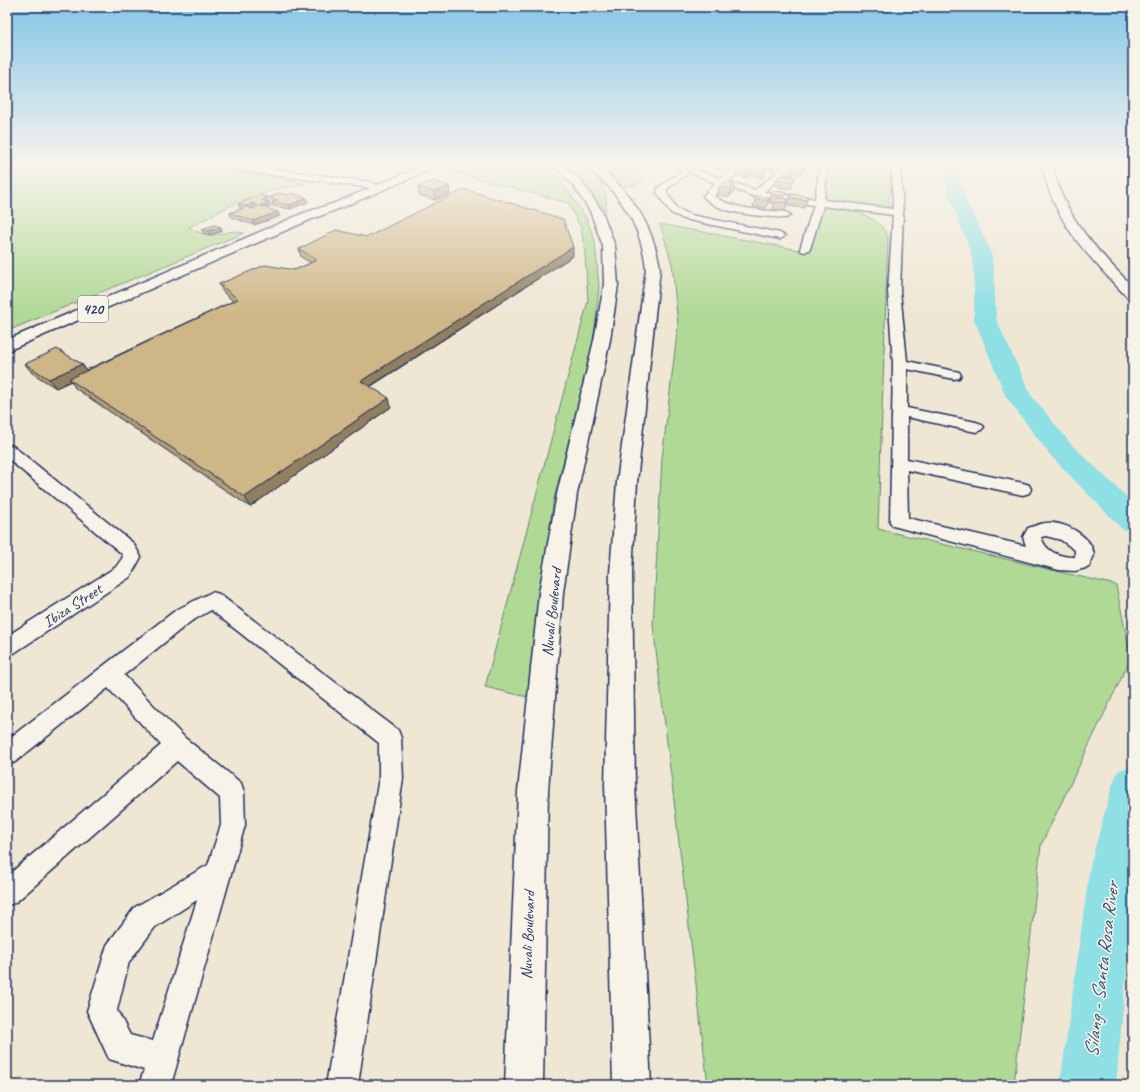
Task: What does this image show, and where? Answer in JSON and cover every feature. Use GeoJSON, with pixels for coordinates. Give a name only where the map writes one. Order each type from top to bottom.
{"type":"FeatureCollection","features":[{"type":"Feature","properties":{"kind":"main road","name":"420"},"geometry":{"type":"LineString","coordinates":[[7,346],[314,214]]}},
{"type":"Feature","properties":{"kind":"main road","name":"Nuvali Boulevard"},"geometry":{"type":"LineString","coordinates":[[524,1085],[533,791],[551,593],[567,494],[602,340],[611,285],[609,246],[597,214]]}},
{"type":"Feature","properties":{"kind":"main road","name":"Nuvali Boulevard"},"geometry":{"type":"LineString","coordinates":[[632,1085],[620,785],[621,573],[627,482],[653,269],[647,238],[634,214]]}},
{"type":"Feature","properties":{"kind":"main road"},"geometry":{"type":"LineString","coordinates":[[1066,214],[1082,239],[1133,295]]}},
{"type":"Feature","properties":{"kind":"street"},"geometry":{"type":"LineString","coordinates":[[681,214],[688,217],[780,236]]}},
{"type":"Feature","properties":{"kind":"street"},"geometry":{"type":"LineString","coordinates":[[754,231],[762,214]]}},
{"type":"Feature","properties":{"kind":"street"},"geometry":{"type":"LineString","coordinates":[[774,214],[786,215]]}},
{"type":"Feature","properties":{"kind":"street"},"geometry":{"type":"LineString","coordinates":[[805,249],[816,214]]}},
{"type":"Feature","properties":{"kind":"street"},"geometry":{"type":"LineString","coordinates":[[865,214],[887,226]]}},
{"type":"Feature","properties":{"kind":"street"},"geometry":{"type":"LineString","coordinates":[[897,214],[887,226],[900,364],[899,522],[1050,559]]}},
{"type":"Feature","properties":{"kind":"street"},"geometry":{"type":"LineString","coordinates":[[900,364],[954,375]]}},
{"type":"Feature","properties":{"kind":"street"},"geometry":{"type":"LineString","coordinates":[[899,411],[976,427]]}},
{"type":"Feature","properties":{"kind":"street","name":"Ibiza Street"},"geometry":{"type":"LineString","coordinates":[[7,450],[127,548],[132,557],[123,572],[8,645]]}},
{"type":"Feature","properties":{"kind":"street"},"geometry":{"type":"LineString","coordinates":[[899,463],[1023,489]]}},
{"type":"Feature","properties":{"kind":"street"},"geometry":{"type":"LineString","coordinates":[[7,754],[183,616],[212,600],[390,738],[392,778],[342,1085]]}},
{"type":"Feature","properties":{"kind":"street"},"geometry":{"type":"LineString","coordinates":[[109,674],[177,746],[232,792],[233,825],[155,1085]]}},
{"type":"Feature","properties":{"kind":"street"},"geometry":{"type":"LineString","coordinates":[[7,893],[177,746]]}},
{"type":"Feature","properties":{"kind":"street"},"geometry":{"type":"LineString","coordinates":[[162,1059],[120,1048],[102,1011],[117,955],[145,917],[219,873]]}},
{"type":"Feature","properties":{"kind":"green space"},"geometry":{"type":"Polygon","coordinates":[[[7,214],[215,214],[188,228],[209,236],[234,231],[244,233],[7,331],[7,214]]]}},
{"type":"Feature","properties":{"kind":"green space"},"geometry":{"type":"Polygon","coordinates":[[[574,214],[583,214],[595,241],[599,287],[594,340],[553,503],[527,697],[485,687],[588,301],[585,254],[581,228],[574,214]]]}},
{"type":"Feature","properties":{"kind":"green space"},"geometry":{"type":"Polygon","coordinates":[[[818,214],[862,214],[878,223],[888,237],[878,529],[1116,585],[1131,658],[1041,845],[1014,1085],[708,1085],[653,625],[662,458],[678,325],[672,264],[660,224],[810,252],[818,214]]]}},
{"type":"Feature","properties":{"kind":"building"},"geometry":{"type":"Polygon","coordinates":[[[233,214],[273,214],[253,221],[233,214]]]}},
{"type":"Feature","properties":{"kind":"building"},"geometry":{"type":"Polygon","coordinates":[[[414,214],[546,214],[563,219],[573,247],[361,381],[389,398],[245,497],[69,379],[238,299],[219,284],[265,265],[295,270],[317,260],[299,249],[336,230],[367,237],[414,214]]]}},
{"type":"Feature","properties":{"kind":"building"},"geometry":{"type":"Polygon","coordinates":[[[214,225],[221,227],[208,231],[202,229],[214,225]]]}},
{"type":"Feature","properties":{"kind":"building"},"geometry":{"type":"Polygon","coordinates":[[[57,349],[82,364],[49,379],[25,364],[57,349]]]}},
{"type":"Feature","properties":{"kind":"waterway","name":"Silang - Santa Rosa River"},"geometry":{"type":"LineString","coordinates":[[964,214],[981,252],[984,273],[985,319],[1019,397],[1061,450],[1133,521]]}},
{"type":"Feature","properties":{"kind":"waterway","name":"Silang - Santa Rosa River"},"geometry":{"type":"LineString","coordinates":[[1088,1085],[1113,866],[1133,786]]}}]}
